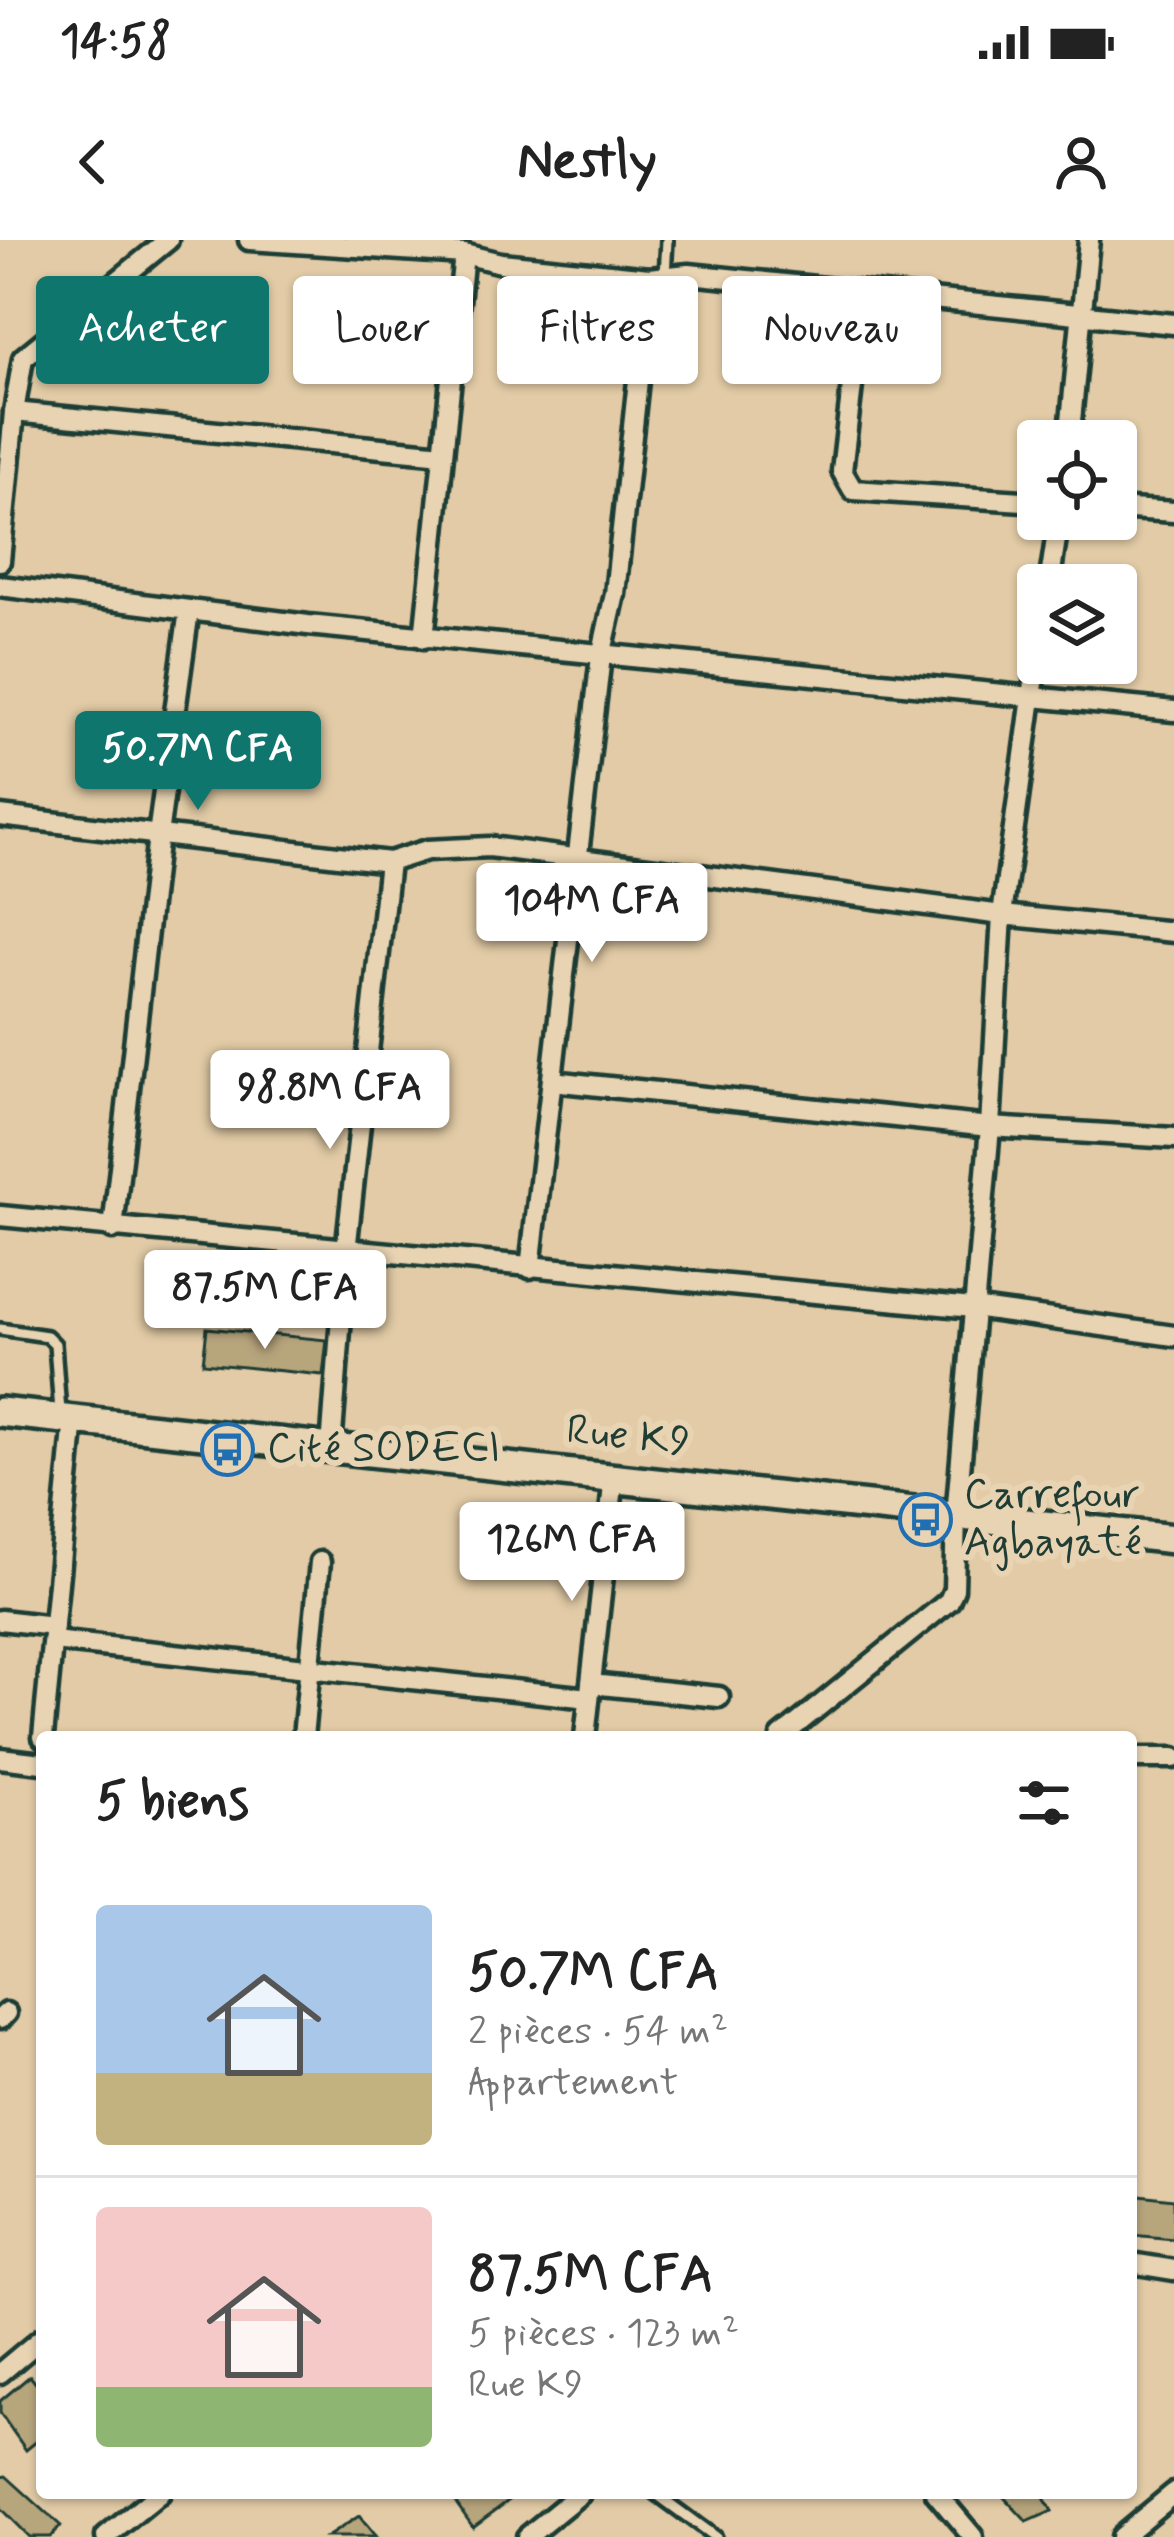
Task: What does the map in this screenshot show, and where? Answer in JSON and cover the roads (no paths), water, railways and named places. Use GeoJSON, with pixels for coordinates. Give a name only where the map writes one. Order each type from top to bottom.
{"type":"FeatureCollection","features":[{"type":"Feature","properties":{"kind":"street"},"geometry":{"type":"LineString","coordinates":[[0,561],[19,368],[32,347],[168,240]]}},
{"type":"Feature","properties":{"kind":"street"},"geometry":{"type":"LineString","coordinates":[[249,240],[464,254],[501,263],[646,276]]}},
{"type":"Feature","properties":{"kind":"street"},"geometry":{"type":"LineString","coordinates":[[1072,420],[1089,240]]}},
{"type":"Feature","properties":{"kind":"street"},"geometry":{"type":"LineString","coordinates":[[424,638],[464,254]]}},
{"type":"Feature","properties":{"kind":"street"},"geometry":{"type":"LineString","coordinates":[[668,276],[722,277]]}},
{"type":"Feature","properties":{"kind":"street"},"geometry":{"type":"LineString","coordinates":[[941,300],[1174,324]]}},
{"type":"Feature","properties":{"kind":"street"},"geometry":{"type":"LineString","coordinates":[[530,1268],[601,656],[615,593],[643,384]]}},
{"type":"Feature","properties":{"kind":"street"},"geometry":{"type":"LineString","coordinates":[[852,384],[842,471],[853,490],[1017,501]]}},
{"type":"Feature","properties":{"kind":"street"},"geometry":{"type":"LineString","coordinates":[[14,412],[443,454]]}},
{"type":"Feature","properties":{"kind":"street"},"geometry":{"type":"LineString","coordinates":[[1137,509],[1174,512]]}},
{"type":"Feature","properties":{"kind":"street"},"geometry":{"type":"LineString","coordinates":[[0,586],[424,638],[1174,711]]}},
{"type":"Feature","properties":{"kind":"street"},"geometry":{"type":"LineString","coordinates":[[113,1229],[189,610]]}},
{"type":"Feature","properties":{"kind":"street"},"geometry":{"type":"LineString","coordinates":[[789,1731],[949,1601],[954,1588],[1002,915],[1034,684]]}},
{"type":"Feature","properties":{"kind":"street"},"geometry":{"type":"LineString","coordinates":[[0,816],[389,862],[427,850],[465,846],[578,856],[1002,915],[1174,932]]}},
{"type":"Feature","properties":{"kind":"street"},"geometry":{"type":"LineString","coordinates":[[331,1448],[346,1251],[389,862]]}},
{"type":"Feature","properties":{"kind":"street"},"geometry":{"type":"LineString","coordinates":[[552,1081],[990,1127],[1174,1138]]}},
{"type":"Feature","properties":{"kind":"street"},"geometry":{"type":"LineString","coordinates":[[0,1216],[973,1308],[1174,1336]]}},
{"type":"Feature","properties":{"kind":"street","name":"Rue K9"},"geometry":{"type":"LineString","coordinates":[[0,1412],[1174,1539]]}},
{"type":"Feature","properties":{"kind":"street"},"geometry":{"type":"LineString","coordinates":[[44,1731],[67,1419]]}},
{"type":"Feature","properties":{"kind":"street"},"geometry":{"type":"LineString","coordinates":[[586,1731],[614,1478]]}},
{"type":"Feature","properties":{"kind":"street"},"geometry":{"type":"LineString","coordinates":[[303,1731],[320,1562]]}},
{"type":"Feature","properties":{"kind":"street"},"geometry":{"type":"LineString","coordinates":[[0,1620],[53,1633],[308,1668],[719,1697]]}},
{"type":"Feature","properties":{"kind":"street"},"geometry":{"type":"LineString","coordinates":[[0,1758],[36,1753]]}},
{"type":"Feature","properties":{"kind":"street"},"geometry":{"type":"LineString","coordinates":[[1137,1758],[1174,1758]]}},
{"type":"Feature","properties":{"kind":"street"},"geometry":{"type":"LineString","coordinates":[[1137,2265],[1174,2270]]}},
{"type":"Feature","properties":{"kind":"street"},"geometry":{"type":"LineString","coordinates":[[0,2373],[36,2343]]}},
{"type":"Feature","properties":{"kind":"street"},"geometry":{"type":"LineString","coordinates":[[1121,2537],[1174,2493]]}},
{"type":"Feature","properties":{"kind":"street"},"geometry":{"type":"LineString","coordinates":[[106,2537],[153,2499]]}},
{"type":"Feature","properties":{"kind":"street"},"geometry":{"type":"LineString","coordinates":[[527,2537],[573,2499]]}},
{"type":"Feature","properties":{"kind":"street"},"geometry":{"type":"LineString","coordinates":[[941,2499],[974,2537]]}},
{"type":"Feature","properties":{"kind":"lane"},"geometry":{"type":"LineString","coordinates":[[657,276],[667,240]]}},
{"type":"Feature","properties":{"kind":"lane"},"geometry":{"type":"LineString","coordinates":[[0,1329],[47,1336],[55,1344],[67,1419]]}},
{"type":"Feature","properties":{"kind":"lane"},"geometry":{"type":"LineString","coordinates":[[664,2499],[715,2537]]}},
{"type":"Feature","properties":{"kind":"place","name":"Cité SODECI"},"geometry":{"type":"Point","coordinates":[228,1449]}},
{"type":"Feature","properties":{"kind":"place","name":"Carrefour Agbayaté"},"geometry":{"type":"Point","coordinates":[925,1519]}}]}
